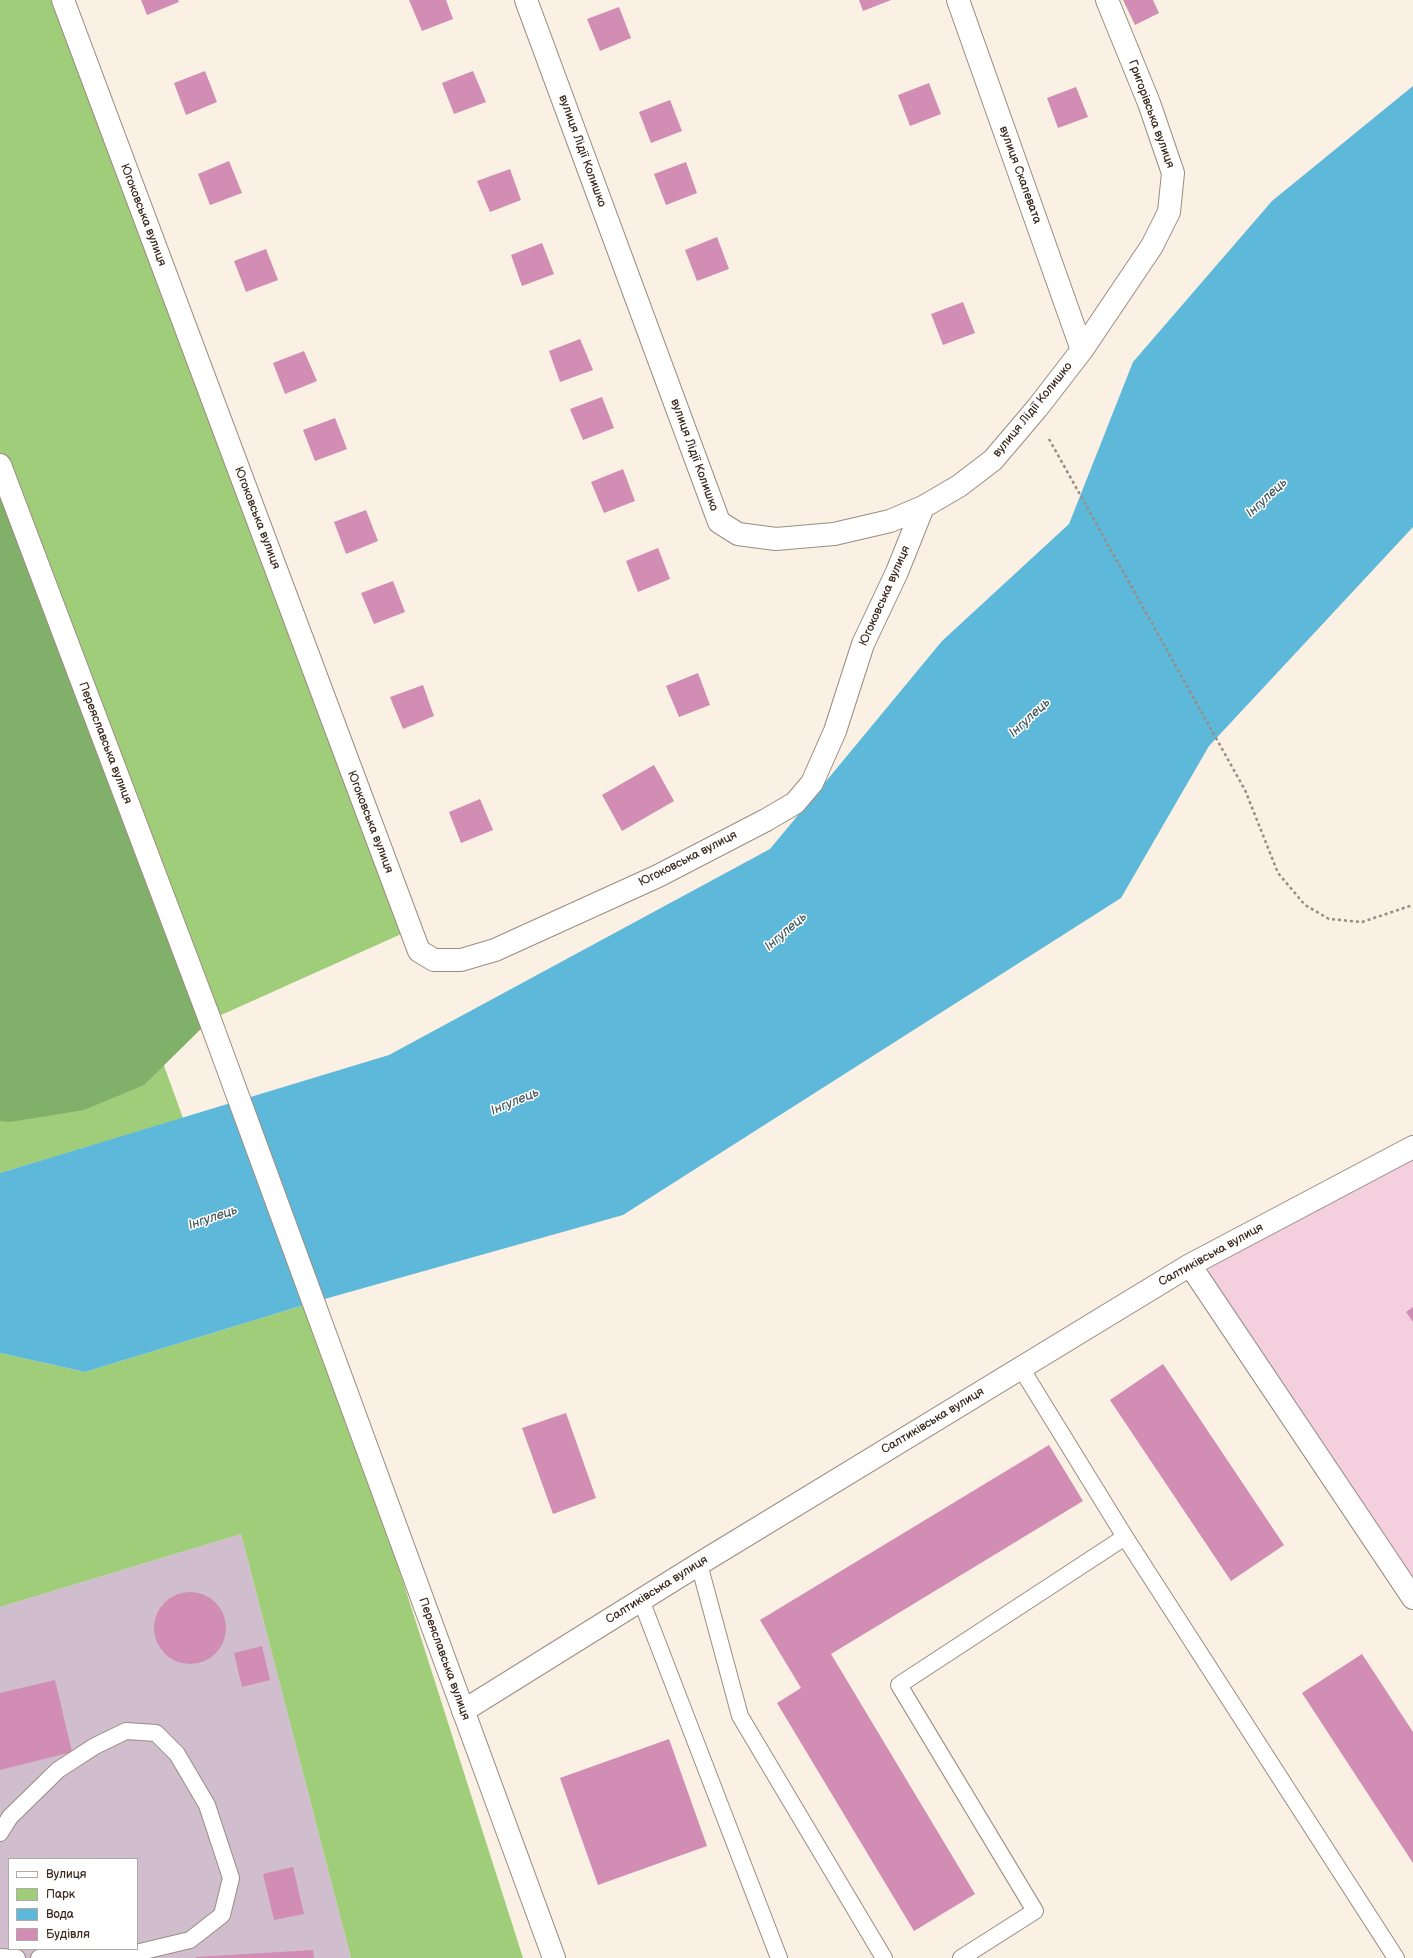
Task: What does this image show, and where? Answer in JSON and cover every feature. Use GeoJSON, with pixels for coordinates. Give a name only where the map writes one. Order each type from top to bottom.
{"type":"FeatureCollection","features":[{"type":"Feature","properties":{"kind":"street","name":"Югоковська вулиця"},"geometry":{"type":"LineString","coordinates":[[62,0],[418,951],[434,960],[461,960],[495,950],[658,876],[766,820],[795,803],[812,783],[835,731],[863,644],[897,572],[924,507]]}},
{"type":"Feature","properties":{"kind":"street","name":"вулиця Лідії Колишко"},"geometry":{"type":"LineString","coordinates":[[526,0],[719,522],[738,534],[776,539],[841,532],[890,521],[924,507],[959,486],[993,460],[1038,407],[1082,350]]}},
{"type":"Feature","properties":{"kind":"street","name":"вулиця Скалевата"},"geometry":{"type":"LineString","coordinates":[[958,0],[1082,350]]}},
{"type":"Feature","properties":{"kind":"street","name":"Григорівська вулиця"},"geometry":{"type":"LineString","coordinates":[[1082,350],[1152,246],[1169,212],[1173,174],[1149,104],[1107,0]]}},
{"type":"Feature","properties":{"kind":"street","name":"Переяславська вулиця"},"geometry":{"type":"LineString","coordinates":[[0,466],[210,1020],[554,1958]]}},
{"type":"Feature","properties":{"kind":"street","name":"Салтиківська вулиця"},"geometry":{"type":"LineString","coordinates":[[463,1711],[699,1564],[1190,1265],[1413,1147]]}},
{"type":"Feature","properties":{"kind":"street"},"geometry":{"type":"LineString","coordinates":[[1190,1265],[1413,1598]]}},
{"type":"Feature","properties":{"kind":"lane"},"geometry":{"type":"LineString","coordinates":[[1021,1368],[1125,1537],[1396,1958]]}},
{"type":"Feature","properties":{"kind":"lane"},"geometry":{"type":"LineString","coordinates":[[961,1958],[1035,1911],[898,1685],[1125,1537]]}},
{"type":"Feature","properties":{"kind":"lane"},"geometry":{"type":"LineString","coordinates":[[699,1564],[740,1716],[884,1958]]}},
{"type":"Feature","properties":{"kind":"lane"},"geometry":{"type":"LineString","coordinates":[[641,1600],[779,1958]]}},
{"type":"Feature","properties":{"kind":"lane"},"geometry":{"type":"LineString","coordinates":[[0,1834],[10,1817],[58,1770],[89,1750],[126,1731],[156,1733],[177,1754],[207,1805],[232,1878],[222,1915],[190,1940],[118,1957],[39,1958]]}},
{"type":"Feature","properties":{"kind":"lane"},"geometry":{"type":"LineString","coordinates":[[0,1957],[17,1958]]}},
{"type":"Feature","properties":{"kind":"path"},"geometry":{"type":"LineString","coordinates":[[1047,436],[1245,790],[1278,873],[1305,905],[1329,919],[1362,922],[1413,905]]}},
{"type":"Feature","properties":{"kind":"shaded area"},"geometry":{"type":"Polygon","coordinates":[[[1413,1147],[1413,1598],[1190,1265],[1413,1147]]]}},
{"type":"Feature","properties":{"kind":"shaded area"},"geometry":{"type":"Polygon","coordinates":[[[241,1534],[351,1958],[0,1958],[0,1607],[241,1534]]]}},
{"type":"Feature","properties":{"kind":"green space"},"geometry":{"type":"Polygon","coordinates":[[[0,0],[60,0],[408,931],[210,1020],[0,465],[0,0]]]}},
{"type":"Feature","properties":{"kind":"green space"},"geometry":{"type":"Polygon","coordinates":[[[0,465],[210,1020],[144,1085],[84,1110],[10,1122],[0,1121],[0,465]]]}},
{"type":"Feature","properties":{"kind":"green space"},"geometry":{"type":"Polygon","coordinates":[[[0,614],[183,1118],[0,1173],[0,614]]]}},
{"type":"Feature","properties":{"kind":"green space"},"geometry":{"type":"Polygon","coordinates":[[[314,1302],[523,1958],[351,1958],[241,1534],[0,1607],[0,1353],[85,1372],[314,1302]]]}},
{"type":"Feature","properties":{"kind":"water","name":"Інгулець"},"geometry":{"type":"Polygon","coordinates":[[[1413,86],[1413,527],[1209,746],[1121,898],[623,1215],[314,1302],[85,1372],[0,1353],[0,1173],[389,1055],[770,849],[942,641],[1069,524],[1133,362],[1272,201],[1413,86]]]}},
{"type":"Feature","properties":{"kind":"building"},"geometry":{"type":"Polygon","coordinates":[[[141,0],[178,0],[179,2],[147,15],[141,0]]]}},
{"type":"Feature","properties":{"kind":"building"},"geometry":{"type":"Polygon","coordinates":[[[409,0],[446,0],[453,19],[422,31],[409,0]]]}},
{"type":"Feature","properties":{"kind":"building"},"geometry":{"type":"Polygon","coordinates":[[[859,0],[891,0],[863,11],[859,0]]]}},
{"type":"Feature","properties":{"kind":"building"},"geometry":{"type":"Polygon","coordinates":[[[1123,0],[1153,0],[1159,13],[1135,25],[1123,0]]]}},
{"type":"Feature","properties":{"kind":"building"},"geometry":{"type":"Polygon","coordinates":[[[619,7],[631,38],[600,51],[587,19],[619,7]]]}},
{"type":"Feature","properties":{"kind":"building"},"geometry":{"type":"Polygon","coordinates":[[[205,71],[217,102],[186,115],[174,83],[205,71]]]}},
{"type":"Feature","properties":{"kind":"building"},"geometry":{"type":"Polygon","coordinates":[[[473,71],[486,102],[454,114],[442,83],[473,71]]]}},
{"type":"Feature","properties":{"kind":"building"},"geometry":{"type":"Polygon","coordinates":[[[929,83],[941,114],[910,126],[898,95],[929,83]]]}},
{"type":"Feature","properties":{"kind":"building"},"geometry":{"type":"Polygon","coordinates":[[[1076,87],[1088,117],[1058,128],[1047,98],[1076,87]]]}},
{"type":"Feature","properties":{"kind":"building"},"geometry":{"type":"Polygon","coordinates":[[[670,100],[682,131],[651,143],[639,112],[670,100]]]}},
{"type":"Feature","properties":{"kind":"building"},"geometry":{"type":"Polygon","coordinates":[[[229,161],[242,193],[210,205],[198,174],[229,161]]]}},
{"type":"Feature","properties":{"kind":"building"},"geometry":{"type":"Polygon","coordinates":[[[686,162],[697,193],[666,205],[654,174],[686,162]]]}},
{"type":"Feature","properties":{"kind":"building"},"geometry":{"type":"Polygon","coordinates":[[[510,169],[521,200],[490,212],[477,181],[510,169]]]}},
{"type":"Feature","properties":{"kind":"building"},"geometry":{"type":"Polygon","coordinates":[[[717,237],[729,269],[697,281],[685,250],[717,237]]]}},
{"type":"Feature","properties":{"kind":"building"},"geometry":{"type":"Polygon","coordinates":[[[542,243],[554,274],[522,286],[511,255],[542,243]]]}},
{"type":"Feature","properties":{"kind":"building"},"geometry":{"type":"Polygon","coordinates":[[[266,249],[278,280],[246,292],[234,261],[266,249]]]}},
{"type":"Feature","properties":{"kind":"building"},"geometry":{"type":"Polygon","coordinates":[[[963,302],[975,333],[943,345],[931,314],[963,302]]]}},
{"type":"Feature","properties":{"kind":"building"},"geometry":{"type":"Polygon","coordinates":[[[580,339],[593,370],[560,382],[549,351],[580,339]]]}},
{"type":"Feature","properties":{"kind":"building"},"geometry":{"type":"Polygon","coordinates":[[[304,351],[317,381],[285,394],[273,363],[304,351]]]}},
{"type":"Feature","properties":{"kind":"building"},"geometry":{"type":"Polygon","coordinates":[[[602,397],[614,428],[583,440],[570,409],[602,397]]]}},
{"type":"Feature","properties":{"kind":"building"},"geometry":{"type":"Polygon","coordinates":[[[335,418],[347,449],[315,461],[303,430],[335,418]]]}},
{"type":"Feature","properties":{"kind":"building"},"geometry":{"type":"Polygon","coordinates":[[[623,469],[635,501],[604,513],[591,482],[623,469]]]}},
{"type":"Feature","properties":{"kind":"building"},"geometry":{"type":"Polygon","coordinates":[[[366,510],[378,541],[346,554],[334,522],[366,510]]]}},
{"type":"Feature","properties":{"kind":"building"},"geometry":{"type":"Polygon","coordinates":[[[658,548],[670,579],[638,592],[626,561],[658,548]]]}},
{"type":"Feature","properties":{"kind":"building"},"geometry":{"type":"Polygon","coordinates":[[[393,581],[405,612],[374,624],[361,593],[393,581]]]}},
{"type":"Feature","properties":{"kind":"building"},"geometry":{"type":"Polygon","coordinates":[[[698,673],[710,705],[679,717],[666,686],[698,673]]]}},
{"type":"Feature","properties":{"kind":"building"},"geometry":{"type":"Polygon","coordinates":[[[423,685],[434,716],[403,729],[390,697],[423,685]]]}},
{"type":"Feature","properties":{"kind":"building"},"geometry":{"type":"Polygon","coordinates":[[[654,765],[674,801],[622,831],[602,795],[654,765]]]}},
{"type":"Feature","properties":{"kind":"building"},"geometry":{"type":"Polygon","coordinates":[[[480,799],[493,830],[461,843],[449,812],[480,799]]]}},
{"type":"Feature","properties":{"kind":"building"},"geometry":{"type":"Polygon","coordinates":[[[1413,1307],[1413,1322],[1406,1312],[1413,1307]]]}},
{"type":"Feature","properties":{"kind":"building"},"geometry":{"type":"Polygon","coordinates":[[[1163,1364],[1284,1545],[1231,1581],[1110,1400],[1163,1364]]]}},
{"type":"Feature","properties":{"kind":"building"},"geometry":{"type":"Polygon","coordinates":[[[566,1413],[596,1498],[553,1514],[522,1428],[566,1413]]]}},
{"type":"Feature","properties":{"kind":"building"},"geometry":{"type":"Polygon","coordinates":[[[1049,1445],[1083,1501],[831,1654],[975,1894],[914,1931],[777,1703],[801,1688],[760,1620],[1049,1445]]]}},
{"type":"Feature","properties":{"kind":"building"},"geometry":{"type":"Polygon","coordinates":[[[183,1592],[197,1592],[204,1594],[216,1602],[224,1614],[226,1628],[224,1642],[216,1654],[204,1662],[197,1664],[183,1664],[176,1662],[164,1654],[156,1642],[154,1635],[154,1621],[156,1614],[164,1602],[176,1594],[183,1592]]]}},
{"type":"Feature","properties":{"kind":"building"},"geometry":{"type":"Polygon","coordinates":[[[262,1646],[270,1680],[242,1687],[234,1653],[262,1646]]]}},
{"type":"Feature","properties":{"kind":"building"},"geometry":{"type":"Polygon","coordinates":[[[1362,1654],[1413,1732],[1413,1863],[1302,1693],[1362,1654]]]}},
{"type":"Feature","properties":{"kind":"building"},"geometry":{"type":"Polygon","coordinates":[[[55,1680],[72,1752],[0,1770],[0,1693],[55,1680]]]}},
{"type":"Feature","properties":{"kind":"building"},"geometry":{"type":"Polygon","coordinates":[[[669,1739],[707,1846],[598,1885],[560,1778],[669,1739]]]}},
{"type":"Feature","properties":{"kind":"building"},"geometry":{"type":"Polygon","coordinates":[[[293,1867],[304,1914],[274,1920],[263,1874],[293,1867]]]}},
{"type":"Feature","properties":{"kind":"building"},"geometry":{"type":"Polygon","coordinates":[[[313,1950],[314,1958],[196,1958],[196,1957],[313,1950]]]}}]}
